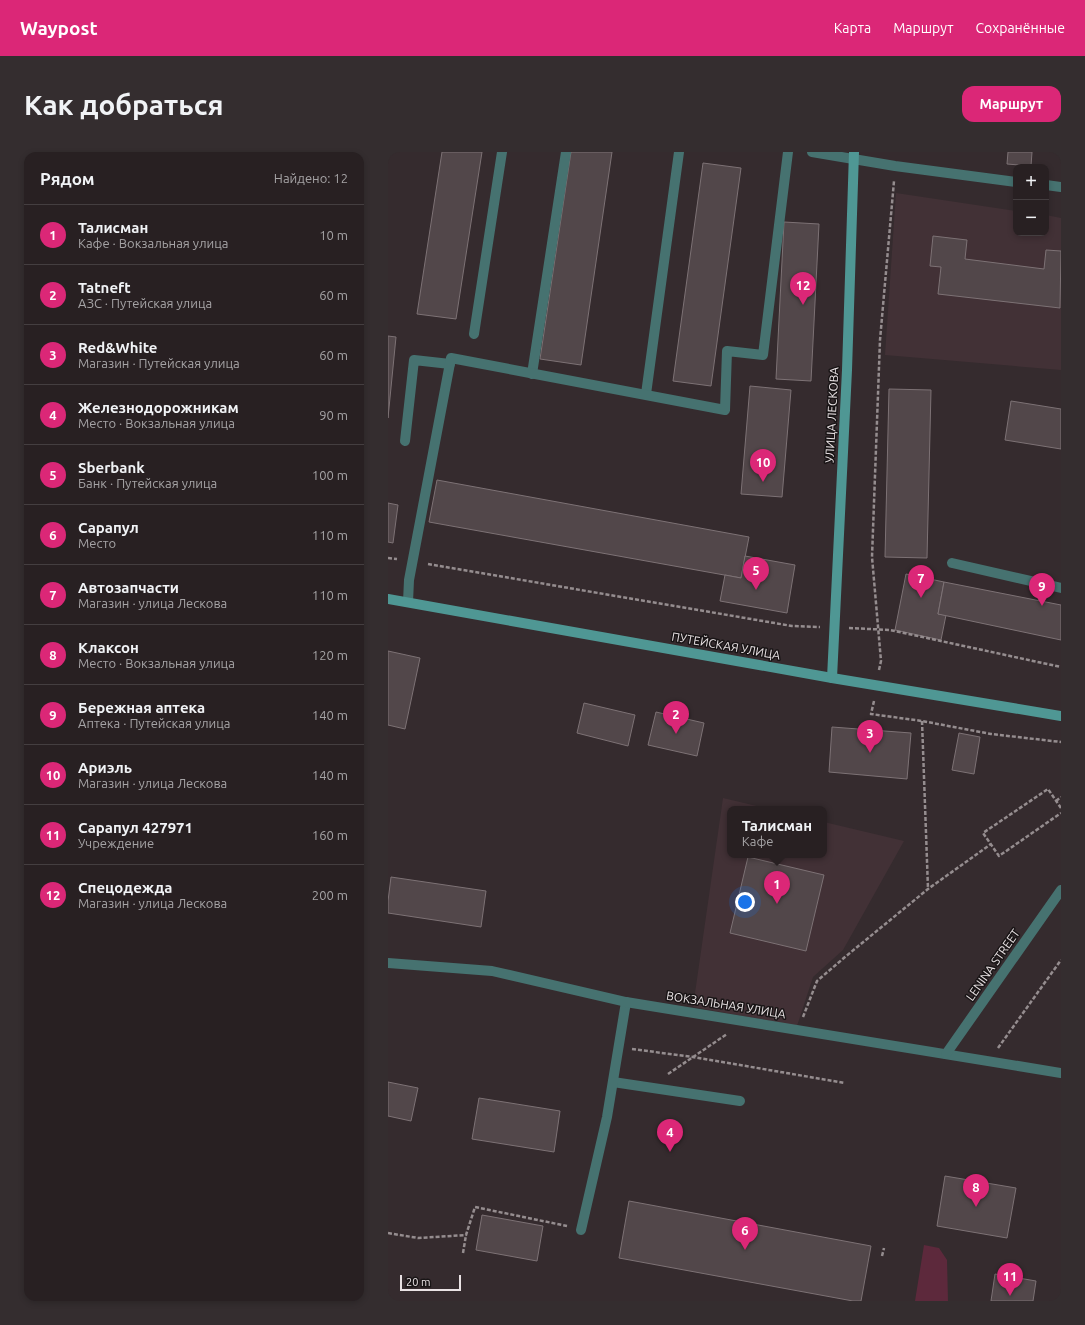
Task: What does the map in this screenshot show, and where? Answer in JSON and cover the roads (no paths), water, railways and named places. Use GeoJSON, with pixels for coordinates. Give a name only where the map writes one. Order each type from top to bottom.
{"type":"FeatureCollection","features":[{"type":"Feature","properties":{"kind":"main road","name":"УЛИЦА ЛЕСКОВА"},"geometry":{"type":"LineString","coordinates":[[832,678],[847,370],[854,155]]}},
{"type":"Feature","properties":{"kind":"main road","name":"ПУТЕЙСКАЯ УЛИЦА"},"geometry":{"type":"LineString","coordinates":[[388,599],[876,686],[1061,716]]}},
{"type":"Feature","properties":{"kind":"street"},"geometry":{"type":"LineString","coordinates":[[474,334],[502,152]]}},
{"type":"Feature","properties":{"kind":"street"},"geometry":{"type":"LineString","coordinates":[[532,374],[566,152]]}},
{"type":"Feature","properties":{"kind":"street"},"geometry":{"type":"LineString","coordinates":[[646,394],[679,152]]}},
{"type":"Feature","properties":{"kind":"street"},"geometry":{"type":"LineString","coordinates":[[408,602],[409,580],[451,358],[725,410],[727,351],[763,355],[788,152]]}},
{"type":"Feature","properties":{"kind":"street"},"geometry":{"type":"LineString","coordinates":[[812,152],[854,155],[895,166],[1013,182]]}},
{"type":"Feature","properties":{"kind":"street"},"geometry":{"type":"LineString","coordinates":[[1049,186],[1061,187]]}},
{"type":"Feature","properties":{"kind":"street"},"geometry":{"type":"LineString","coordinates":[[405,442],[414,360],[450,364]]}},
{"type":"Feature","properties":{"kind":"street"},"geometry":{"type":"LineString","coordinates":[[952,563],[1061,588]]}},
{"type":"Feature","properties":{"kind":"street","name":"LENINA STREET"},"geometry":{"type":"LineString","coordinates":[[946,1054],[1061,890]]}},
{"type":"Feature","properties":{"kind":"street","name":"ВОКЗАЛЬНАЯ УЛИЦА"},"geometry":{"type":"LineString","coordinates":[[388,964],[492,971],[626,1002],[1061,1073]]}},
{"type":"Feature","properties":{"kind":"street"},"geometry":{"type":"LineString","coordinates":[[581,1230],[607,1117],[626,1002]]}},
{"type":"Feature","properties":{"kind":"street"},"geometry":{"type":"LineString","coordinates":[[613,1082],[740,1101]]}},
{"type":"Feature","properties":{"kind":"place","name":"Спецодежда"},"geometry":{"type":"Point","coordinates":[803,305]}},
{"type":"Feature","properties":{"kind":"place","name":"Ариэль"},"geometry":{"type":"Point","coordinates":[763,482]}},
{"type":"Feature","properties":{"kind":"place","name":"Sberbank"},"geometry":{"type":"Point","coordinates":[756,590]}},
{"type":"Feature","properties":{"kind":"place","name":"Автозапчасти"},"geometry":{"type":"Point","coordinates":[921,598]}},
{"type":"Feature","properties":{"kind":"place","name":"Бережная аптека"},"geometry":{"type":"Point","coordinates":[1042,606]}},
{"type":"Feature","properties":{"kind":"place","name":"Tatneft"},"geometry":{"type":"Point","coordinates":[676,734]}},
{"type":"Feature","properties":{"kind":"place","name":"Red&White"},"geometry":{"type":"Point","coordinates":[870,753]}},
{"type":"Feature","properties":{"kind":"place","name":"Талисман"},"geometry":{"type":"Point","coordinates":[777,904]}},
{"type":"Feature","properties":{"kind":"place","name":"Железнодорожникам"},"geometry":{"type":"Point","coordinates":[670,1152]}},
{"type":"Feature","properties":{"kind":"place","name":"Клаксон"},"geometry":{"type":"Point","coordinates":[976,1207]}},
{"type":"Feature","properties":{"kind":"place","name":"Сарапул"},"geometry":{"type":"Point","coordinates":[745,1250]}},
{"type":"Feature","properties":{"kind":"place","name":"Сарапул 427971"},"geometry":{"type":"Point","coordinates":[1010,1296]}}]}
